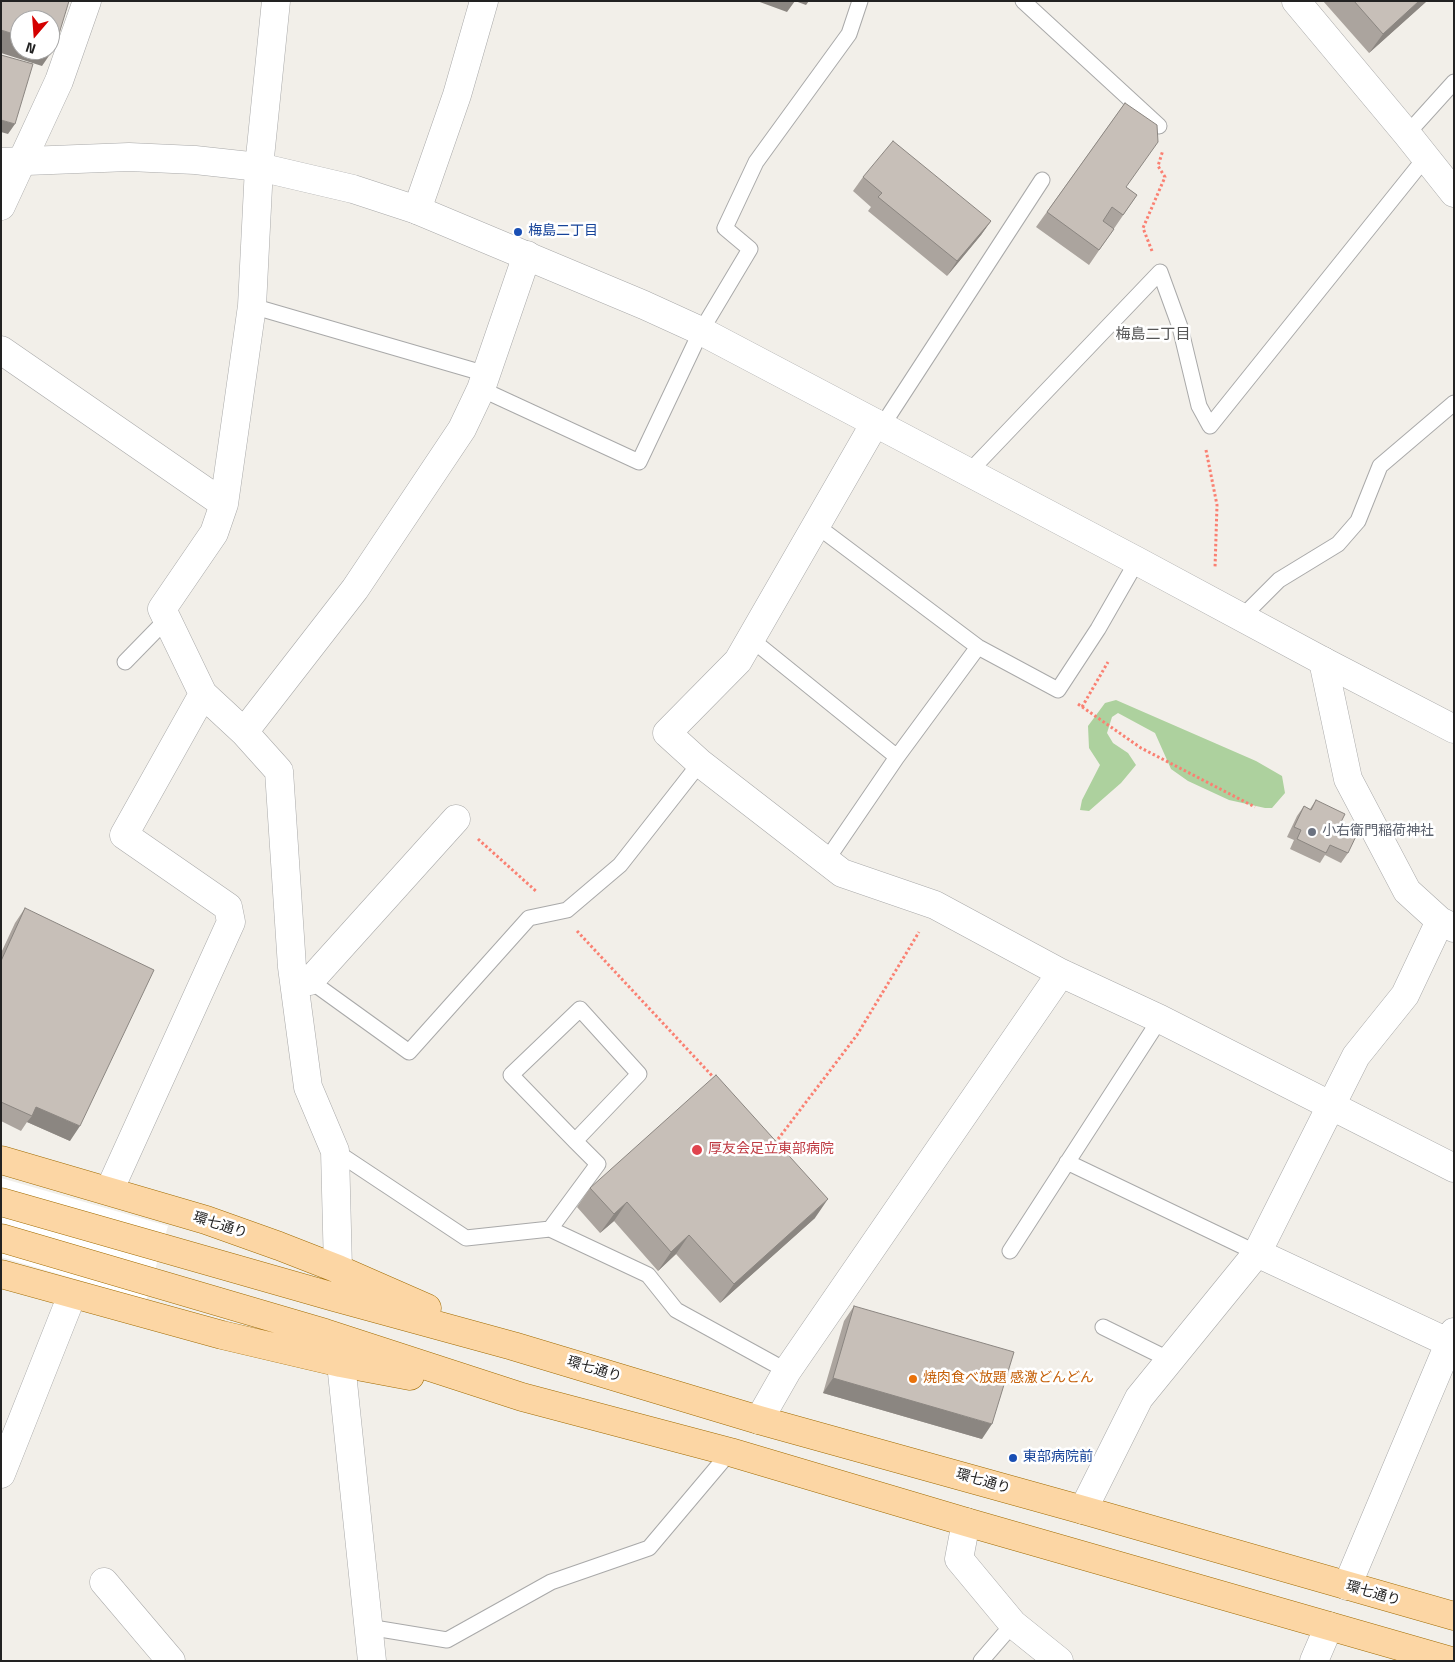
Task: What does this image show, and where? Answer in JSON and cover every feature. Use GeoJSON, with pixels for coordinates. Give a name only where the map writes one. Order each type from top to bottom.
{"type":"FeatureCollection","features":[{"type":"Feature","properties":{"kind":"main road","name":"環七通り"},"geometry":{"type":"LineString","coordinates":[[1,1160],[206,1220],[279,1246],[338,1269],[514,1346]]}},
{"type":"Feature","properties":{"kind":"main road","name":"環七通り"},"geometry":{"type":"LineString","coordinates":[[1,1202],[514,1346],[759,1420],[1454,1616]]}},
{"type":"Feature","properties":{"kind":"main road"},"geometry":{"type":"LineString","coordinates":[[1,1238],[325,1333],[522,1397],[730,1452],[966,1522],[1451,1661]]}},
{"type":"Feature","properties":{"kind":"main road"},"geometry":{"type":"LineString","coordinates":[[1,1274],[222,1335],[341,1363],[522,1397]]}},
{"type":"Feature","properties":{"kind":"street"},"geometry":{"type":"LineString","coordinates":[[1,206],[12,161],[59,81],[86,1]]}},
{"type":"Feature","properties":{"kind":"street"},"geometry":{"type":"LineString","coordinates":[[276,1],[259,167],[252,306],[224,504],[214,533],[162,609],[203,694],[244,732],[279,771],[301,974],[308,1087],[335,1151],[338,1269]]}},
{"type":"Feature","properties":{"kind":"street"},"geometry":{"type":"LineString","coordinates":[[417,210],[457,95],[484,1]]}},
{"type":"Feature","properties":{"kind":"street"},"geometry":{"type":"LineString","coordinates":[[1296,1],[1454,192]]}},
{"type":"Feature","properties":{"kind":"street"},"geometry":{"type":"LineString","coordinates":[[12,161],[138,158],[195,160],[259,167],[353,189],[417,210],[527,255],[701,331],[1454,729]]}},
{"type":"Feature","properties":{"kind":"street"},"geometry":{"type":"LineString","coordinates":[[244,732],[355,589],[462,429],[483,382],[527,255]]}},
{"type":"Feature","properties":{"kind":"street"},"geometry":{"type":"LineString","coordinates":[[1,350],[224,504]]}},
{"type":"Feature","properties":{"kind":"street"},"geometry":{"type":"LineString","coordinates":[[879,424],[738,661],[667,733],[700,763],[842,873],[935,905],[1061,973],[1160,1018],[1454,1168]]}},
{"type":"Feature","properties":{"kind":"street"},"geometry":{"type":"LineString","coordinates":[[1083,1510],[1139,1398],[1258,1253],[1356,1056],[1405,995],[1447,925],[1407,891],[1348,779],[1323,661]]}},
{"type":"Feature","properties":{"kind":"street"},"geometry":{"type":"LineString","coordinates":[[109,1191],[230,922],[228,906],[124,835],[203,694]]}},
{"type":"Feature","properties":{"kind":"street"},"geometry":{"type":"LineString","coordinates":[[301,974],[456,819]]}},
{"type":"Feature","properties":{"kind":"street"},"geometry":{"type":"LineString","coordinates":[[759,1420],[787,1371],[1061,973]]}},
{"type":"Feature","properties":{"kind":"street"},"geometry":{"type":"LineString","coordinates":[[1258,1253],[1452,1340],[1347,1586]]}},
{"type":"Feature","properties":{"kind":"street"},"geometry":{"type":"LineString","coordinates":[[1,1474],[72,1295]]}},
{"type":"Feature","properties":{"kind":"street"},"geometry":{"type":"LineString","coordinates":[[341,1363],[372,1661]]}},
{"type":"Feature","properties":{"kind":"street"},"geometry":{"type":"LineString","coordinates":[[966,1522],[959,1559],[1013,1624],[1059,1661]]}},
{"type":"Feature","properties":{"kind":"street"},"geometry":{"type":"LineString","coordinates":[[104,1582],[171,1661]]}},
{"type":"Feature","properties":{"kind":"street"},"geometry":{"type":"LineString","coordinates":[[1314,1661],[1329,1626]]}},
{"type":"Feature","properties":{"kind":"lane"},"geometry":{"type":"LineString","coordinates":[[252,306],[483,382],[639,462],[701,331],[750,250],[725,228],[756,162],[849,34],[860,1]]}},
{"type":"Feature","properties":{"kind":"lane"},"geometry":{"type":"LineString","coordinates":[[1023,1],[1159,126]]}},
{"type":"Feature","properties":{"kind":"lane"},"geometry":{"type":"LineString","coordinates":[[1407,134],[1454,82]]}},
{"type":"Feature","properties":{"kind":"lane"},"geometry":{"type":"LineString","coordinates":[[969,472],[1160,272],[1180,327],[1200,406],[1210,426],[1426,157]]}},
{"type":"Feature","properties":{"kind":"lane"},"geometry":{"type":"LineString","coordinates":[[879,424],[1042,180]]}},
{"type":"Feature","properties":{"kind":"lane"},"geometry":{"type":"LineString","coordinates":[[1242,618],[1280,580],[1338,544],[1358,521],[1380,466],[1454,403]]}},
{"type":"Feature","properties":{"kind":"lane"},"geometry":{"type":"LineString","coordinates":[[817,526],[978,647],[1058,690],[1098,628],[1137,561]]}},
{"type":"Feature","properties":{"kind":"lane"},"geometry":{"type":"LineString","coordinates":[[124,662],[167,619]]}},
{"type":"Feature","properties":{"kind":"lane"},"geometry":{"type":"LineString","coordinates":[[752,639],[897,757]]}},
{"type":"Feature","properties":{"kind":"lane"},"geometry":{"type":"LineString","coordinates":[[826,861],[897,757],[978,647]]}},
{"type":"Feature","properties":{"kind":"lane"},"geometry":{"type":"LineString","coordinates":[[301,974],[409,1052],[529,918],[567,910],[620,865],[700,763]]}},
{"type":"Feature","properties":{"kind":"lane"},"geometry":{"type":"LineString","coordinates":[[550,1229],[598,1164],[512,1075],[580,1009],[639,1074],[575,1140]]}},
{"type":"Feature","properties":{"kind":"lane"},"geometry":{"type":"LineString","coordinates":[[1010,1251],[1160,1018]]}},
{"type":"Feature","properties":{"kind":"lane"},"geometry":{"type":"LineString","coordinates":[[335,1151],[466,1238],[550,1229],[648,1275],[676,1310],[787,1371]]}},
{"type":"Feature","properties":{"kind":"lane"},"geometry":{"type":"LineString","coordinates":[[1067,1162],[1258,1253]]}},
{"type":"Feature","properties":{"kind":"lane"},"geometry":{"type":"LineString","coordinates":[[1103,1327],[1170,1360]]}},
{"type":"Feature","properties":{"kind":"lane"},"geometry":{"type":"LineString","coordinates":[[368,1627],[447,1640],[552,1582],[649,1548],[730,1452]]}},
{"type":"Feature","properties":{"kind":"lane"},"geometry":{"type":"LineString","coordinates":[[981,1661],[1013,1624]]}},
{"type":"Feature","properties":{"kind":"path"},"geometry":{"type":"LineString","coordinates":[[1159,126],[1168,135],[1158,166],[1165,177],[1143,228],[1160,272]]}},
{"type":"Feature","properties":{"kind":"path"},"geometry":{"type":"LineString","coordinates":[[1210,426],[1204,439],[1216,504],[1214,603]]}},
{"type":"Feature","properties":{"kind":"path"},"geometry":{"type":"LineString","coordinates":[[1058,690],[1141,748],[1255,807]]}},
{"type":"Feature","properties":{"kind":"path"},"geometry":{"type":"LineString","coordinates":[[456,819],[559,912],[722,1085]]}},
{"type":"Feature","properties":{"kind":"path"},"geometry":{"type":"LineString","coordinates":[[769,1136],[776,1143],[857,1035],[935,905]]}},
{"type":"Feature","properties":{"kind":"green space"},"geometry":{"type":"Polygon","coordinates":[[[1116,700],[1256,761],[1282,776],[1285,793],[1272,808],[1265,808],[1229,800],[1188,781],[1171,769],[1155,733],[1118,713],[1112,717],[1107,733],[1113,743],[1128,753],[1136,765],[1121,783],[1089,811],[1080,810],[1082,800],[1100,765],[1089,748],[1088,726],[1105,703],[1116,700]]]}},
{"type":"Feature","properties":{"kind":"pier"},"geometry":{"type":"Polygon","coordinates":[[[1,1178],[168,1226],[146,1300],[1,1257],[1,1178]]]}},
{"type":"Feature","properties":{"kind":"building"},"geometry":{"type":"Polygon","coordinates":[[[1,1],[69,1],[60,31],[60,10],[10,10],[10,33],[1,30],[1,1]]]}},
{"type":"Feature","properties":{"kind":"building"},"geometry":{"type":"Polygon","coordinates":[[[1354,1],[1419,1],[1383,34],[1354,1]]]}},
{"type":"Feature","properties":{"kind":"building"},"geometry":{"type":"Polygon","coordinates":[[[1,55],[10,58],[10,60],[19,60],[33,64],[15,124],[1,120],[1,55]]]}},
{"type":"Feature","properties":{"kind":"building"},"geometry":{"type":"Polygon","coordinates":[[[1125,103],[1157,125],[1158,142],[1126,187],[1137,195],[1123,215],[1112,207],[1103,221],[1114,229],[1099,250],[1047,212],[1125,103]]]}},
{"type":"Feature","properties":{"kind":"building"},"geometry":{"type":"Polygon","coordinates":[[[893,141],[991,221],[957,261],[878,197],[882,193],[863,177],[893,141]]]}},
{"type":"Feature","properties":{"kind":"building"},"geometry":{"type":"Polygon","coordinates":[[[1316,800],[1345,814],[1341,822],[1359,830],[1348,853],[1330,845],[1326,853],[1297,839],[1301,830],[1294,827],[1304,806],[1311,810],[1316,800]]]}},
{"type":"Feature","properties":{"kind":"building"},"geometry":{"type":"Polygon","coordinates":[[[25,908],[154,970],[80,1126],[36,1107],[32,1116],[1,1102],[1,961],[25,908]]]}},
{"type":"Feature","properties":{"kind":"building","name":"厚友会足立東部病院"},"geometry":{"type":"Polygon","coordinates":[[[716,1075],[828,1199],[734,1284],[689,1235],[671,1252],[627,1202],[614,1214],[590,1188],[716,1075]]]}},
{"type":"Feature","properties":{"kind":"building","name":"焼肉食べ放題 感激どんどん"},"geometry":{"type":"Polygon","coordinates":[[[854,1306],[1014,1352],[992,1424],[833,1378],[854,1306]]]}},
{"type":"Feature","properties":{"kind":"place","name":"梅島二丁目"},"geometry":{"type":"Point","coordinates":[518,232]}},
{"type":"Feature","properties":{"kind":"place","name":"小右衛門稲荷神社"},"geometry":{"type":"Point","coordinates":[1312,832]}},
{"type":"Feature","properties":{"kind":"place","name":"厚友会足立東部病院"},"geometry":{"type":"Point","coordinates":[697,1150]}},
{"type":"Feature","properties":{"kind":"place","name":"焼肉食べ放題 感激どんどん"},"geometry":{"type":"Point","coordinates":[913,1379]}},
{"type":"Feature","properties":{"kind":"place","name":"東部病院前"},"geometry":{"type":"Point","coordinates":[1013,1458]}},
{"type":"Feature","properties":{"kind":"district","name":"梅島二丁目"},"geometry":{"type":"Point","coordinates":[1153,335]}}]}
